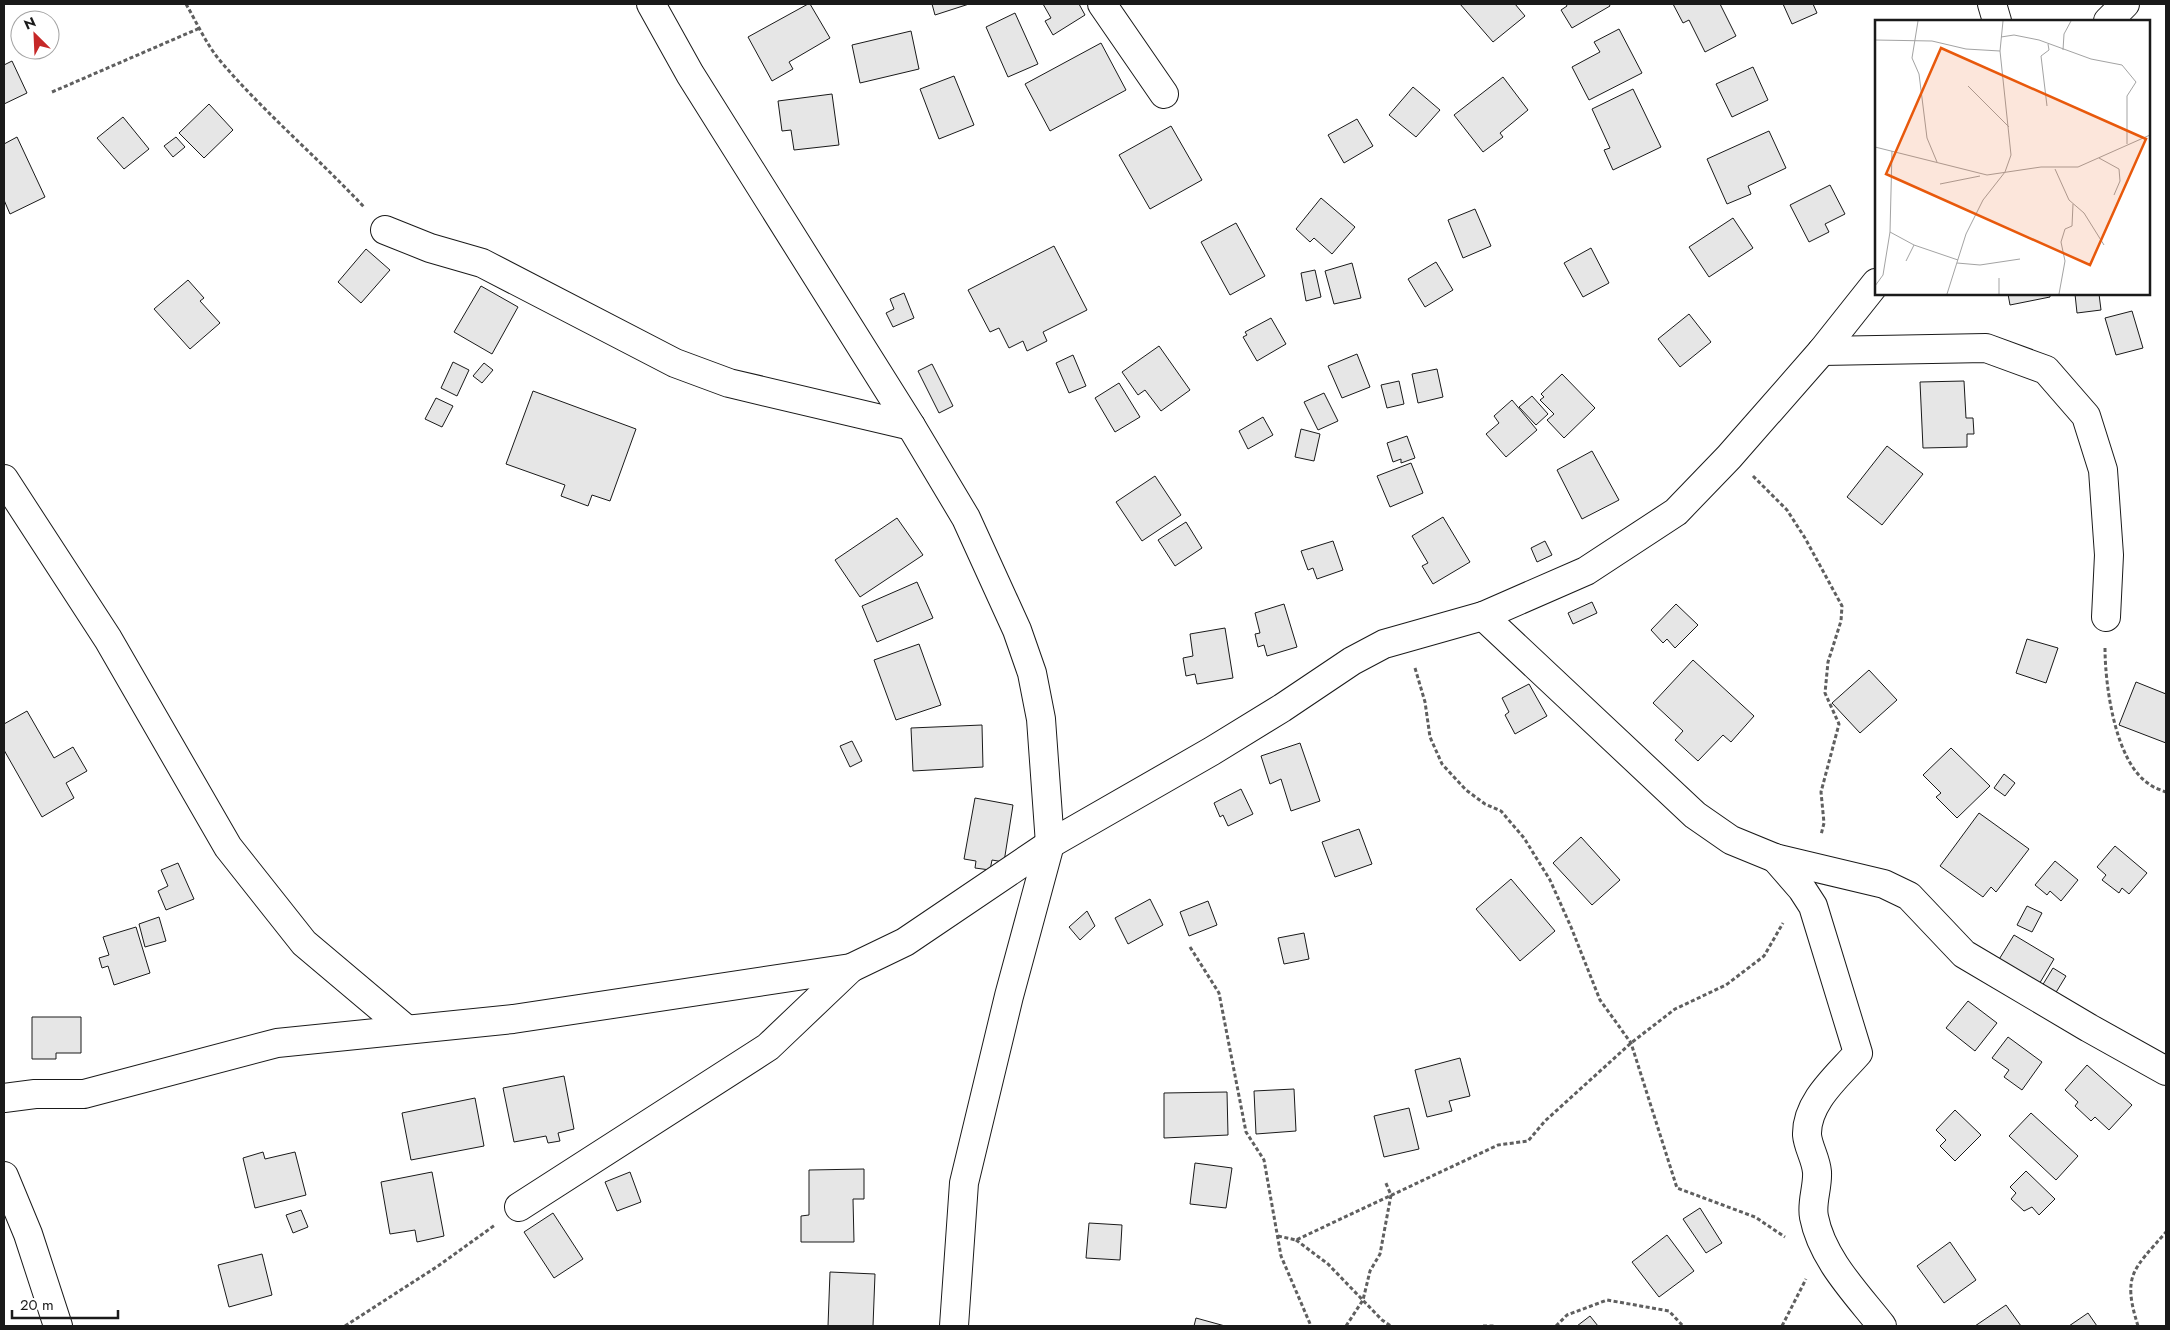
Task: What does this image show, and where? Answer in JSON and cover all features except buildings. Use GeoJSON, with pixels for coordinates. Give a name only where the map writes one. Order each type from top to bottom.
{"type":"FeatureCollection","features":[{"type":"Feature","properties":{"kind":"street"},"geometry":{"type":"LineString","coordinates":[[651,4],[690,74],[911,426],[966,518],[1017,630],[1032,673],[1041,719],[1050,844],[1009,996],[964,1183],[954,1326]]}},
{"type":"Feature","properties":{"kind":"street"},"geometry":{"type":"LineString","coordinates":[[1102,4],[1164,94]]}},
{"type":"Feature","properties":{"kind":"street"},"geometry":{"type":"LineString","coordinates":[[1992,4],[1997,20]]}},
{"type":"Feature","properties":{"kind":"street"},"geometry":{"type":"LineString","coordinates":[[2109,20],[2125,4]]}},
{"type":"Feature","properties":{"kind":"street"},"geometry":{"type":"LineString","coordinates":[[385,230],[430,248],[482,263],[675,363],[729,383],[911,426]]}},
{"type":"Feature","properties":{"kind":"street"},"geometry":{"type":"LineString","coordinates":[[4,1098],[35,1094],[84,1094],[277,1043],[513,1019],[851,968],[905,942],[1050,844],[1212,751],[1282,708],[1352,660],[1399,639],[1483,616],[1586,571],[1676,512],[1729,457],[1822,351],[1875,284]]}},
{"type":"Feature","properties":{"kind":"street"},"geometry":{"type":"LineString","coordinates":[[1822,351],[1986,348],[2046,370],[2086,416],[2103,470],[2109,555],[2106,617]]}},
{"type":"Feature","properties":{"kind":"street"},"geometry":{"type":"LineString","coordinates":[[4,479],[108,639],[228,847],[304,943],[406,1029]]}},
{"type":"Feature","properties":{"kind":"street"},"geometry":{"type":"LineString","coordinates":[[1483,616],[1695,814],[1731,840],[1775,858],[1807,878],[1884,884],[1909,896],[1964,954],[2166,1071]]}},
{"type":"Feature","properties":{"kind":"street"},"geometry":{"type":"LineString","coordinates":[[1807,878],[1858,1053],[1822,1094],[1810,1114],[1807,1136],[1816,1170],[1817,1191],[1813,1216],[1820,1241],[1837,1268],[1882,1326]]}},
{"type":"Feature","properties":{"kind":"street"},"geometry":{"type":"LineString","coordinates":[[519,1207],[768,1048],[851,968]]}},
{"type":"Feature","properties":{"kind":"street"},"geometry":{"type":"LineString","coordinates":[[4,1176],[28,1234],[58,1326]]}},
{"type":"Feature","properties":{"kind":"path"},"geometry":{"type":"LineString","coordinates":[[186,4],[220,61],[292,136],[336,177],[385,230]]}},
{"type":"Feature","properties":{"kind":"path"},"geometry":{"type":"LineString","coordinates":[[52,92],[200,28]]}},
{"type":"Feature","properties":{"kind":"path"},"geometry":{"type":"LineString","coordinates":[[1296,1240],[1498,1145],[1528,1141],[1545,1121],[1631,1043],[1675,1009],[1726,985],[1764,956],[1807,878],[1824,823],[1821,792],[1839,724],[1825,693],[1828,662],[1841,621],[1842,606],[1805,538],[1787,510],[1756,478],[1729,457]]}},
{"type":"Feature","properties":{"kind":"path"},"geometry":{"type":"LineString","coordinates":[[2106,617],[2105,660],[2112,716],[2127,758],[2148,784],[2166,792]]}},
{"type":"Feature","properties":{"kind":"path"},"geometry":{"type":"LineString","coordinates":[[1399,639],[1415,667],[1425,702],[1430,737],[1442,764],[1466,790],[1485,804],[1502,811],[1524,838],[1550,880],[1600,1000],[1631,1043],[1677,1188],[1755,1217],[1788,1239]]}},
{"type":"Feature","properties":{"kind":"path"},"geometry":{"type":"LineString","coordinates":[[1190,947],[1219,993],[1246,1132],[1264,1160],[1281,1256],[1310,1326]]}},
{"type":"Feature","properties":{"kind":"path"},"geometry":{"type":"LineString","coordinates":[[1346,1326],[1362,1300],[1370,1271],[1380,1254],[1391,1195],[1385,1181]]}},
{"type":"Feature","properties":{"kind":"path"},"geometry":{"type":"LineString","coordinates":[[345,1326],[438,1266],[519,1207]]}},
{"type":"Feature","properties":{"kind":"path"},"geometry":{"type":"LineString","coordinates":[[2138,1326],[2130,1302],[2130,1278],[2166,1232]]}},
{"type":"Feature","properties":{"kind":"path"},"geometry":{"type":"LineString","coordinates":[[1278,1236],[1296,1240],[1328,1264],[1362,1300],[1391,1326]]}},
{"type":"Feature","properties":{"kind":"path"},"geometry":{"type":"LineString","coordinates":[[1556,1326],[1567,1315],[1607,1300],[1669,1311],[1683,1326]]}},
{"type":"Feature","properties":{"kind":"path"},"geometry":{"type":"LineString","coordinates":[[1483,1326],[1496,1326]]}}]}
